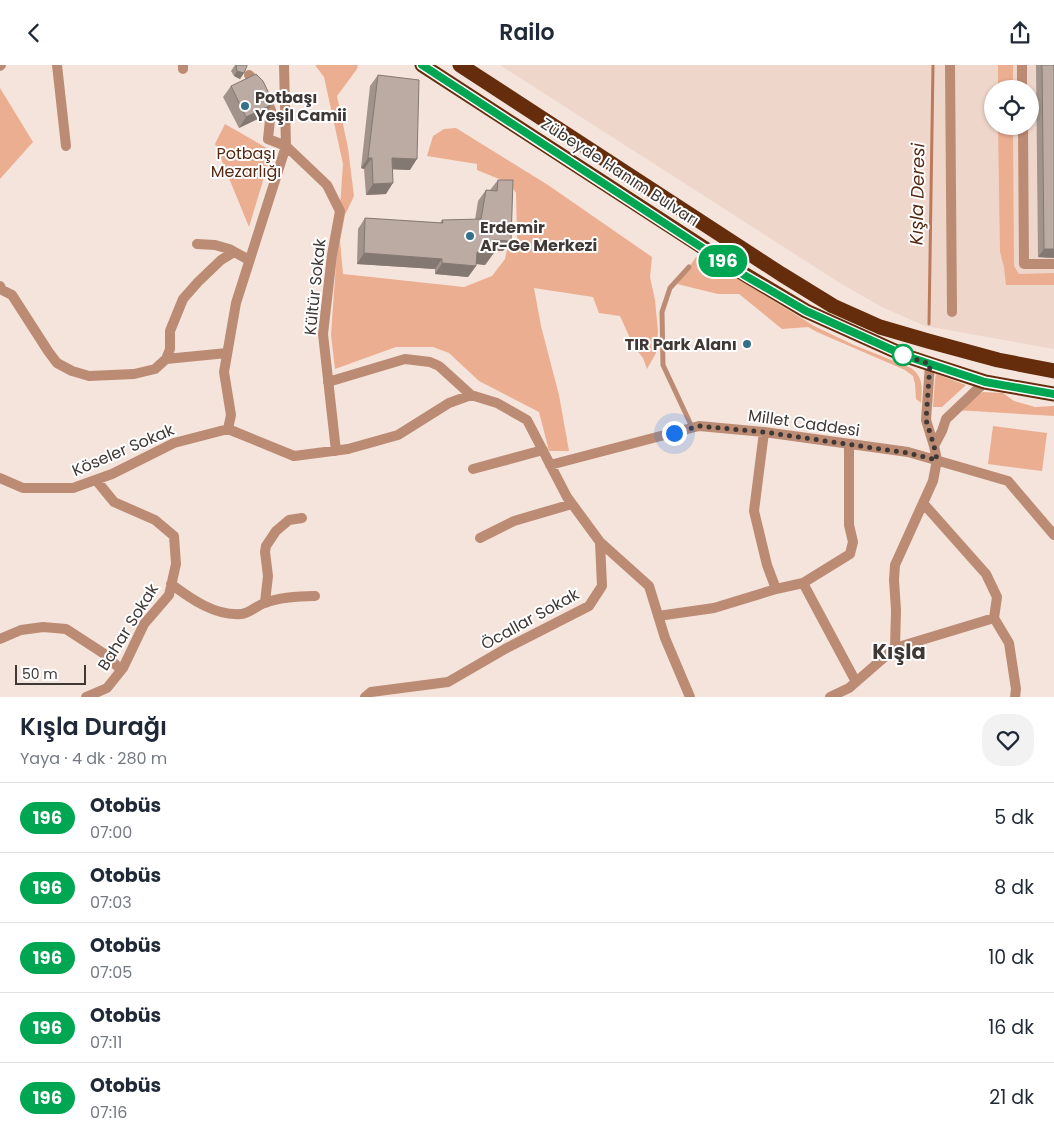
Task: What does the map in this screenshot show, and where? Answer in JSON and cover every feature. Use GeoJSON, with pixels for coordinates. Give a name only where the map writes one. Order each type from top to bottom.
{"type":"FeatureCollection","features":[{"type":"Feature","properties":{"kind":"highway","name":"Zübeyde Hanım Bulvarı"},"geometry":{"type":"LineString","coordinates":[[422,65],[744,275],[806,311],[906,356],[985,382],[1054,394]]}},
{"type":"Feature","properties":{"kind":"highway","name":"Zübeyde Hanım Bulvarı"},"geometry":{"type":"LineString","coordinates":[[460,65],[781,275],[834,306],[880,327],[918,339],[998,360],[1054,371]]}},
{"type":"Feature","properties":{"kind":"street"},"geometry":{"type":"LineString","coordinates":[[57,65],[66,146]]}},
{"type":"Feature","properties":{"kind":"street"},"geometry":{"type":"LineString","coordinates":[[284,65],[286,146],[236,303],[224,371],[230,415],[228,429],[294,457],[348,449],[398,435],[449,403],[471,395]]}},
{"type":"Feature","properties":{"kind":"street"},"geometry":{"type":"LineString","coordinates":[[950,65],[952,312]]}},
{"type":"Feature","properties":{"kind":"street"},"geometry":{"type":"LineString","coordinates":[[1022,65],[1022,80]]}},
{"type":"Feature","properties":{"kind":"street","name":"Kültür Sokak"},"geometry":{"type":"LineString","coordinates":[[249,75],[261,87],[271,110],[268,139],[286,146],[327,185],[340,211],[332,255],[323,334],[336,451]]}},
{"type":"Feature","properties":{"kind":"street"},"geometry":{"type":"LineString","coordinates":[[1023,135],[1024,264],[1054,264]]}},
{"type":"Feature","properties":{"kind":"street"},"geometry":{"type":"LineString","coordinates":[[197,244],[215,245],[249,260]]}},
{"type":"Feature","properties":{"kind":"street"},"geometry":{"type":"LineString","coordinates":[[0,286],[2,290],[12,295],[57,363],[72,371],[89,376],[134,374],[155,369],[166,359],[170,349],[170,331],[183,299],[198,282],[234,252]]}},
{"type":"Feature","properties":{"kind":"street"},"geometry":{"type":"LineString","coordinates":[[166,359],[227,353]]}},
{"type":"Feature","properties":{"kind":"street"},"geometry":{"type":"LineString","coordinates":[[328,382],[406,359],[430,362],[439,366],[471,395],[496,403],[528,420],[572,504],[600,542],[649,586],[665,638],[690,697]]}},
{"type":"Feature","properties":{"kind":"street"},"geometry":{"type":"LineString","coordinates":[[895,648],[895,565],[933,481],[937,460],[926,420],[930,364]]}},
{"type":"Feature","properties":{"kind":"street"},"geometry":{"type":"LineString","coordinates":[[934,446],[946,419],[985,382]]}},
{"type":"Feature","properties":{"kind":"street","name":"Millet Caddesi"},"geometry":{"type":"LineString","coordinates":[[550,465],[699,426],[764,432],[908,453],[1008,481],[1054,535]]}},
{"type":"Feature","properties":{"kind":"street","name":"Köseler Sokak"},"geometry":{"type":"LineString","coordinates":[[0,479],[23,487],[73,489],[112,474],[174,443],[228,429]]}},
{"type":"Feature","properties":{"kind":"street"},"geometry":{"type":"LineString","coordinates":[[764,432],[754,511],[767,565],[776,589]]}},
{"type":"Feature","properties":{"kind":"street"},"geometry":{"type":"LineString","coordinates":[[658,616],[714,608],[776,589],[803,583],[850,555],[853,542],[849,525],[848,444]]}},
{"type":"Feature","properties":{"kind":"street"},"geometry":{"type":"LineString","coordinates":[[473,469],[543,450]]}},
{"type":"Feature","properties":{"kind":"street","name":"Bahar Sokak"},"geometry":{"type":"LineString","coordinates":[[86,697],[107,688],[121,670],[144,624],[169,595],[176,564],[174,536],[155,519],[114,502],[96,480]]}},
{"type":"Feature","properties":{"kind":"street"},"geometry":{"type":"LineString","coordinates":[[923,503],[986,574],[997,597],[994,619],[1009,643],[1016,689],[1015,697]]}},
{"type":"Feature","properties":{"kind":"street"},"geometry":{"type":"LineString","coordinates":[[480,538],[514,521],[572,504]]}},
{"type":"Feature","properties":{"kind":"street"},"geometry":{"type":"LineString","coordinates":[[265,603],[268,576],[266,546],[276,531],[289,521],[302,518]]}},
{"type":"Feature","properties":{"kind":"street","name":"Öcallar Sokak"},"geometry":{"type":"LineString","coordinates":[[366,697],[371,692],[448,682],[505,649],[589,607],[602,586],[600,542]]}},
{"type":"Feature","properties":{"kind":"street"},"geometry":{"type":"LineString","coordinates":[[803,583],[856,682]]}},
{"type":"Feature","properties":{"kind":"street"},"geometry":{"type":"LineString","coordinates":[[171,584],[195,602],[224,613],[243,615],[265,603],[294,596],[315,596]]}},
{"type":"Feature","properties":{"kind":"street"},"geometry":{"type":"LineString","coordinates":[[830,697],[849,688],[895,648],[994,619]]}},
{"type":"Feature","properties":{"kind":"street"},"geometry":{"type":"LineString","coordinates":[[0,639],[21,630],[43,627],[66,629],[106,655],[121,670]]}},
{"type":"Feature","properties":{"kind":"lane"},"geometry":{"type":"LineString","coordinates":[[689,267],[670,288],[662,312],[663,365],[692,428]]}},
{"type":"Feature","properties":{"kind":"shaded area"},"geometry":{"type":"Polygon","coordinates":[[[500,65],[1054,65],[1054,349],[925,326],[882,307],[843,285],[500,65]]]}},
{"type":"Feature","properties":{"kind":"green space"},"geometry":{"type":"Polygon","coordinates":[[[315,65],[358,65],[337,96],[348,148],[354,196],[345,215],[340,241],[343,274],[464,287],[492,276],[505,259],[509,242],[517,239],[516,193],[509,183],[477,170],[477,164],[427,156],[433,136],[444,129],[456,128],[548,185],[652,257],[650,277],[655,300],[658,331],[656,353],[647,369],[643,358],[634,347],[620,316],[599,313],[593,297],[534,288],[541,326],[559,395],[569,451],[549,451],[539,412],[479,381],[449,353],[433,347],[396,347],[335,369],[331,335],[343,164],[324,77],[315,65]]]}},
{"type":"Feature","properties":{"kind":"green space"},"geometry":{"type":"Polygon","coordinates":[[[998,65],[1013,65],[1013,80],[998,80],[998,65]]]}},
{"type":"Feature","properties":{"kind":"green space"},"geometry":{"type":"Polygon","coordinates":[[[0,88],[33,142],[0,179],[0,88]]]}},
{"type":"Feature","properties":{"kind":"green space","name":"Potbaşı Mezarlığı"},"geometry":{"type":"Polygon","coordinates":[[[225,124],[272,151],[249,227],[215,144],[225,124]]]}},
{"type":"Feature","properties":{"kind":"green space"},"geometry":{"type":"Polygon","coordinates":[[[998,135],[1013,135],[1014,266],[1019,274],[1054,273],[1054,285],[1006,285],[1000,252],[998,135]]]}},
{"type":"Feature","properties":{"kind":"green space"},"geometry":{"type":"Polygon","coordinates":[[[700,255],[814,326],[854,345],[911,368],[920,380],[922,388],[921,403],[916,399],[913,376],[905,370],[808,327],[782,329],[739,294],[718,294],[677,284],[696,257],[700,255]]]}},
{"type":"Feature","properties":{"kind":"green space"},"geometry":{"type":"Polygon","coordinates":[[[936,374],[966,385],[942,407],[933,407],[936,374]]]}},
{"type":"Feature","properties":{"kind":"green space"},"geometry":{"type":"Polygon","coordinates":[[[983,392],[1003,393],[1014,401],[1035,407],[1054,406],[1054,416],[955,410],[972,397],[983,392]]]}},
{"type":"Feature","properties":{"kind":"green space"},"geometry":{"type":"Polygon","coordinates":[[[993,426],[1047,433],[1042,471],[988,464],[993,426]]]}},
{"type":"Feature","properties":{"kind":"building"},"geometry":{"type":"Polygon","coordinates":[[[236,65],[247,65],[244,73],[237,71],[236,65]]]}},
{"type":"Feature","properties":{"kind":"building"},"geometry":{"type":"Polygon","coordinates":[[[1042,65],[1054,65],[1054,249],[1044,249],[1042,65]]]}},
{"type":"Feature","properties":{"kind":"building"},"geometry":{"type":"Polygon","coordinates":[[[256,74],[263,81],[272,100],[271,105],[246,117],[231,86],[256,74]]]}},
{"type":"Feature","properties":{"kind":"building"},"geometry":{"type":"Polygon","coordinates":[[[378,75],[419,80],[417,159],[392,158],[393,183],[373,184],[372,158],[368,158],[378,75]]]}},
{"type":"Feature","properties":{"kind":"building","name":"Erdemir Ar-Ge Merkezi"},"geometry":{"type":"Polygon","coordinates":[[[498,180],[513,180],[511,241],[494,240],[493,254],[477,252],[476,266],[442,263],[442,259],[364,253],[365,218],[443,223],[442,220],[481,219],[486,190],[497,191],[498,180]]]}},
{"type":"Feature","properties":{"kind":"waterway","name":"Kışla Deresi"},"geometry":{"type":"LineString","coordinates":[[929,324],[933,65]]}},
{"type":"Feature","properties":{"kind":"bus line","name":"196"},"geometry":{"type":"LineString","coordinates":[[422,65],[744,275],[806,311],[906,356],[985,382],[1054,394]]}},
{"type":"Feature","properties":{"kind":"place","name":"Potbaşı Yeşil Camii"},"geometry":{"type":"Point","coordinates":[245,106]}},
{"type":"Feature","properties":{"kind":"place","name":"Erdemir Ar-Ge Merkezi"},"geometry":{"type":"Point","coordinates":[470,236]}},
{"type":"Feature","properties":{"kind":"place","name":"TIR Park Alanı"},"geometry":{"type":"Point","coordinates":[747,344]}},
{"type":"Feature","properties":{"kind":"district","name":"Kışla"},"geometry":{"type":"Point","coordinates":[899,651]}},
{"type":"Feature","properties":{"kind":"route"},"geometry":{"type":"LineString","coordinates":[[674,433],[699,426],[764,432],[908,453],[937,460],[926,420],[930,364],[903,355]]}}]}
